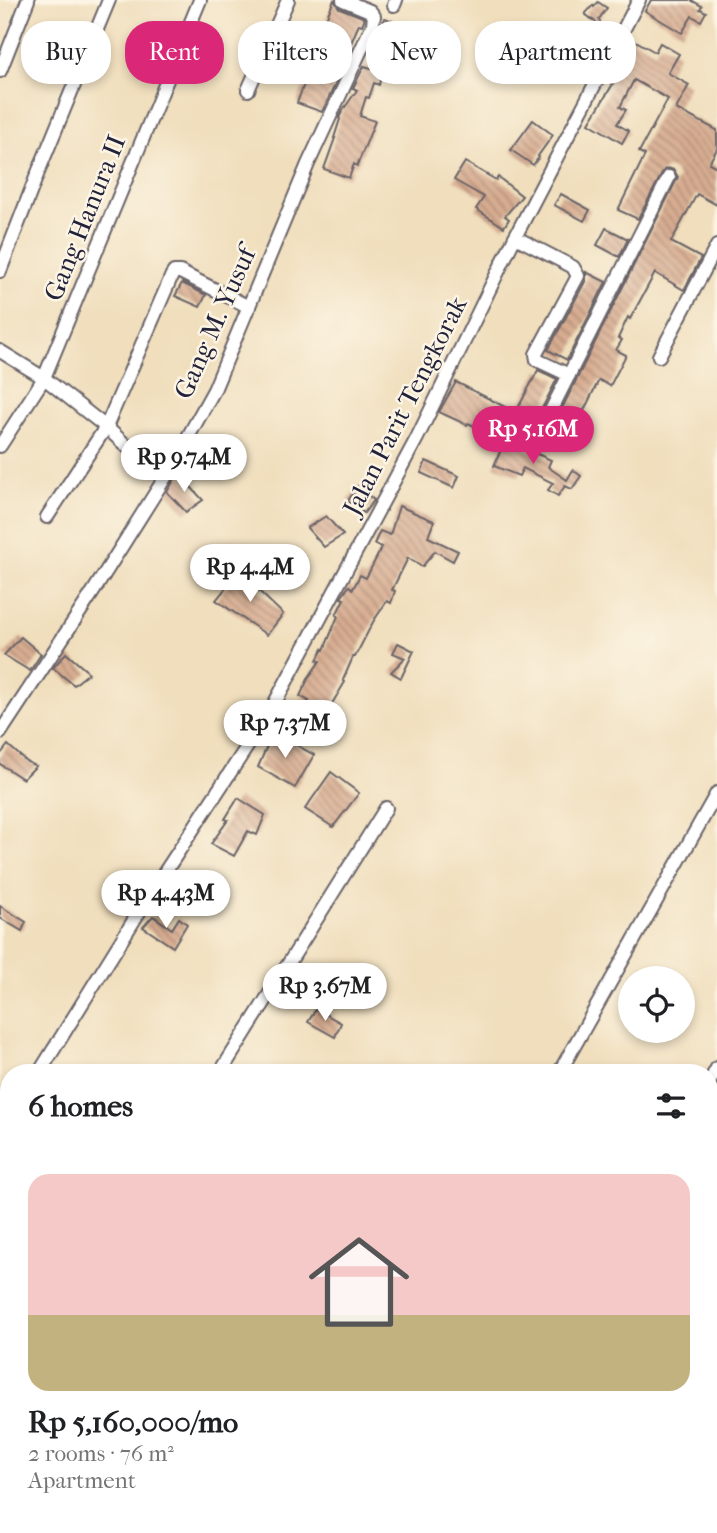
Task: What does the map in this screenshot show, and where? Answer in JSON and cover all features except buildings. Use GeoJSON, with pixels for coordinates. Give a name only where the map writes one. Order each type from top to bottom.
{"type":"FeatureCollection","features":[{"type":"Feature","properties":{"kind":"street"},"geometry":{"type":"LineString","coordinates":[[0,71],[28,0]]}},
{"type":"Feature","properties":{"kind":"street"},"geometry":{"type":"LineString","coordinates":[[0,271],[109,0]]}},
{"type":"Feature","properties":{"kind":"street","name":"Gang Hanura II"},"geometry":{"type":"LineString","coordinates":[[0,446],[44,378],[200,0]]}},
{"type":"Feature","properties":{"kind":"street"},"geometry":{"type":"LineString","coordinates":[[248,90],[288,0]]}},
{"type":"Feature","properties":{"kind":"street","name":"Gang M. Yusuf"},"geometry":{"type":"LineString","coordinates":[[0,733],[168,473],[214,390],[308,164],[373,24],[374,16],[370,11],[343,0]]}},
{"type":"Feature","properties":{"kind":"street","name":"Jalan Parit Tengkorak"},"geometry":{"type":"LineString","coordinates":[[45,1064],[144,904],[271,710],[417,438],[515,237],[639,0]]}},
{"type":"Feature","properties":{"kind":"street"},"geometry":{"type":"LineString","coordinates":[[537,438],[669,177]]}},
{"type":"Feature","properties":{"kind":"street"},"geometry":{"type":"LineString","coordinates":[[515,237],[573,267],[578,276],[536,354],[537,359],[569,375]]}},
{"type":"Feature","properties":{"kind":"street"},"geometry":{"type":"LineString","coordinates":[[659,356],[717,246]]}},
{"type":"Feature","properties":{"kind":"street"},"geometry":{"type":"LineString","coordinates":[[47,517],[106,428],[174,272],[180,272],[250,307]]}},
{"type":"Feature","properties":{"kind":"street"},"geometry":{"type":"LineString","coordinates":[[0,351],[44,378],[132,451]]}},
{"type":"Feature","properties":{"kind":"street"},"geometry":{"type":"LineString","coordinates":[[564,1064],[717,793]]}},
{"type":"Feature","properties":{"kind":"street"},"geometry":{"type":"LineString","coordinates":[[226,1064],[386,808]]}}]}
